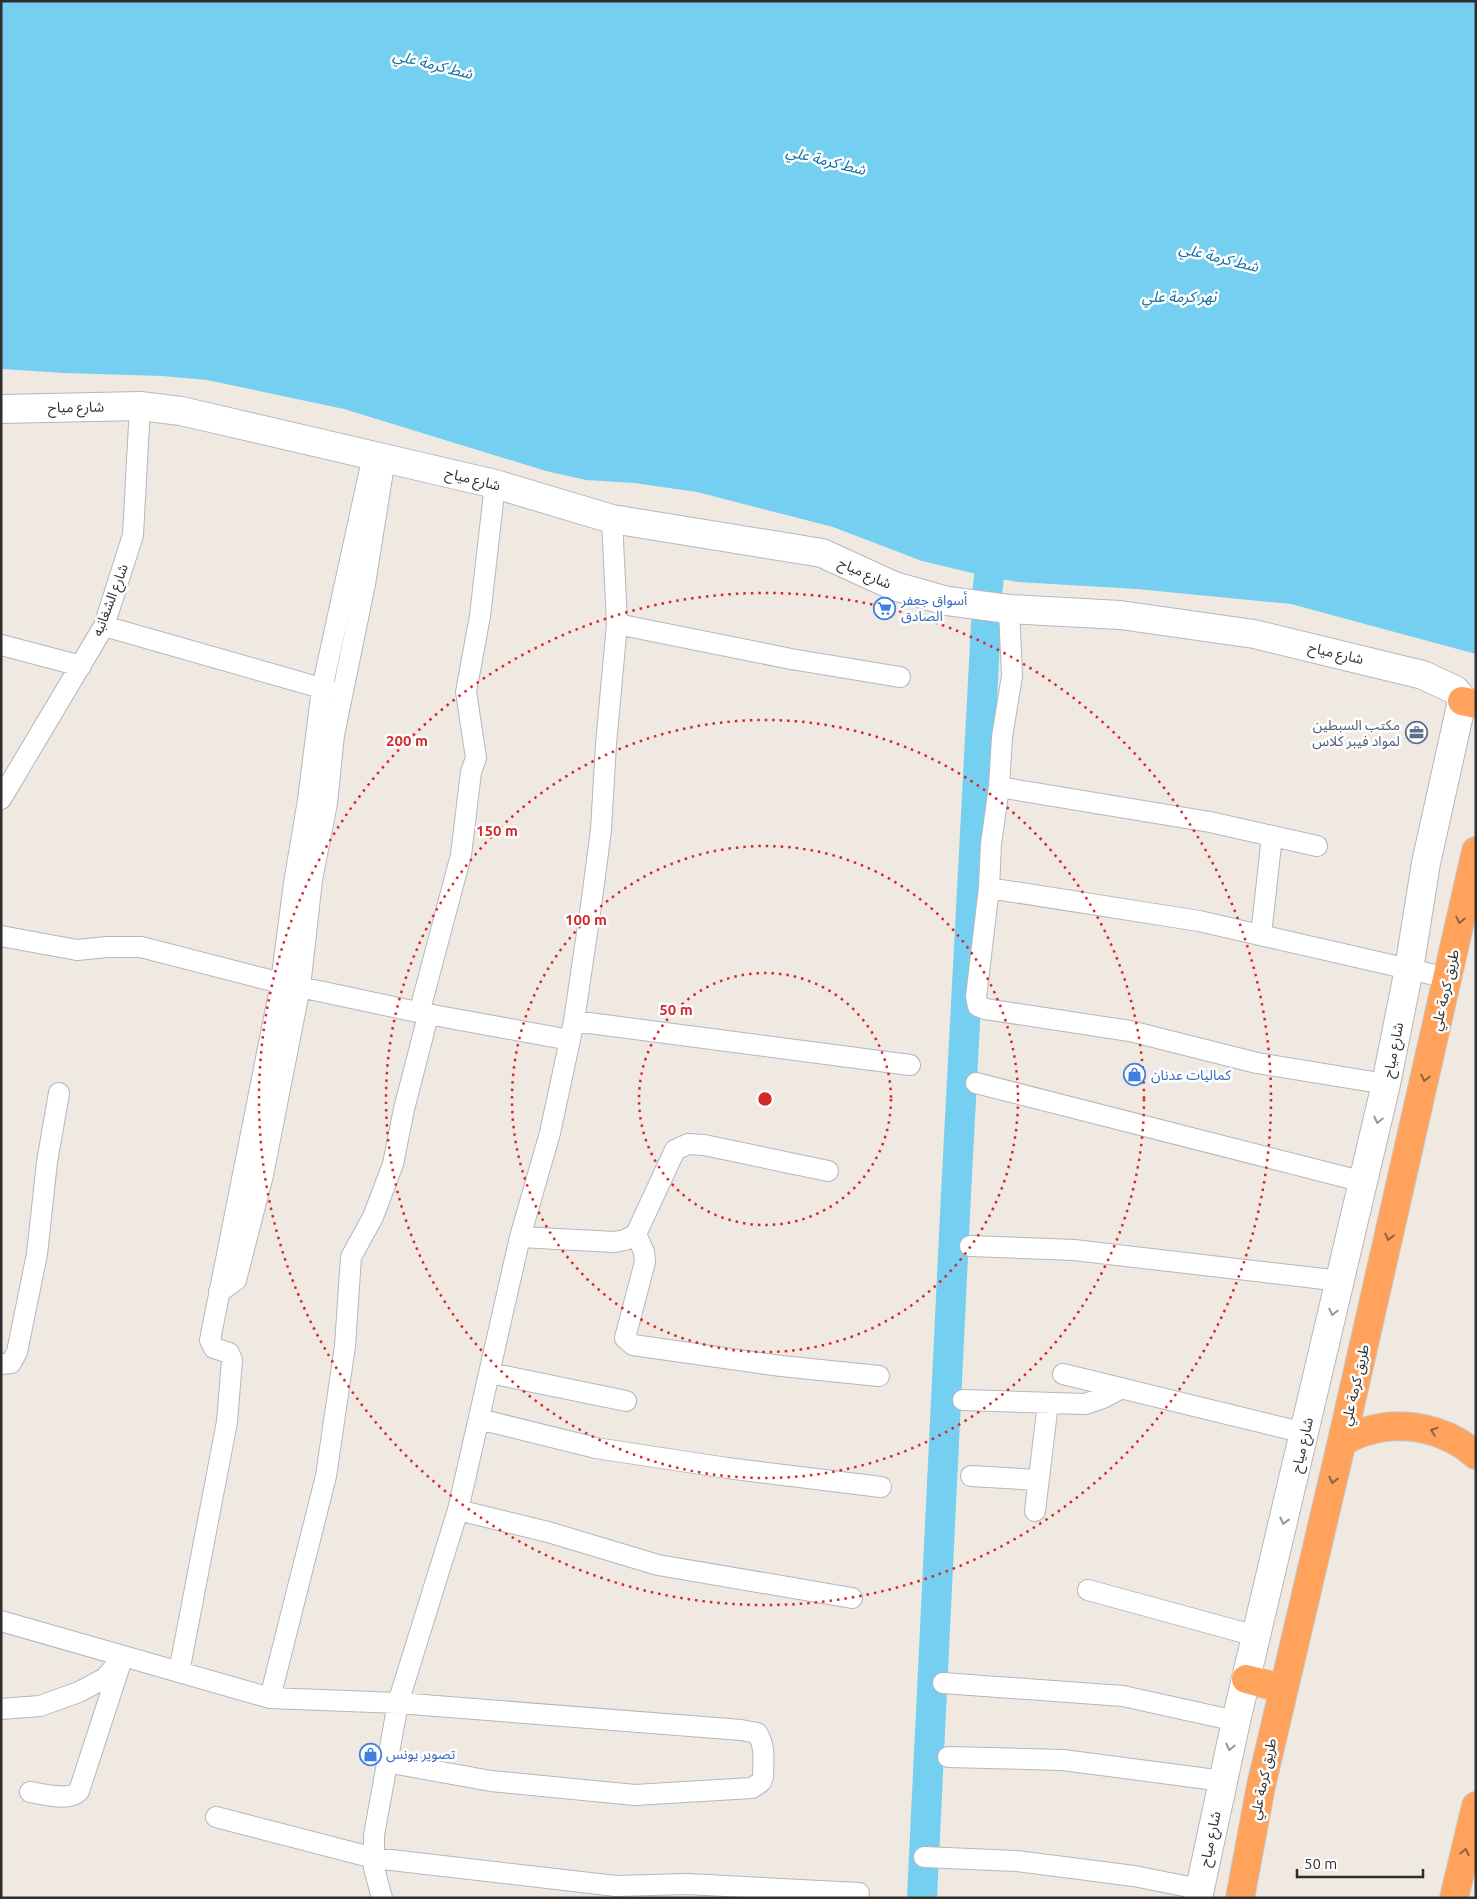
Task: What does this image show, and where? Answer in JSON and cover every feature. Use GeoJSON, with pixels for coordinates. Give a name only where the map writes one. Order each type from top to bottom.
{"type":"FeatureCollection","features":[{"type":"Feature","properties":{"kind":"highway","name":"طريق كرمة علي"},"geometry":{"type":"LineString","coordinates":[[1240,1898],[1261,1786],[1342,1441],[1473,862]]}},
{"type":"Feature","properties":{"kind":"highway"},"geometry":{"type":"LineString","coordinates":[[1342,1441],[1367,1431],[1390,1426],[1405,1426],[1424,1428],[1450,1437],[1476,1455]]}},
{"type":"Feature","properties":{"kind":"highway"},"geometry":{"type":"LineString","coordinates":[[1246,1679],[1284,1689]]}},
{"type":"Feature","properties":{"kind":"highway"},"geometry":{"type":"LineString","coordinates":[[1454,1898],[1476,1806]]}},
{"type":"Feature","properties":{"kind":"street","name":"شارع مياح"},"geometry":{"type":"LineString","coordinates":[[1,409],[140,406],[181,411],[494,484],[612,519],[822,553],[894,586],[948,601],[1009,609],[1120,615],[1254,634],[1424,674],[1455,690],[1469,703],[1426,863],[1409,969],[1386,1084],[1236,1721],[1198,1893]]}},
{"type":"Feature","properties":{"kind":"street","name":"شارع الشغانبه"},"geometry":{"type":"LineString","coordinates":[[1,799],[104,626],[133,535],[140,406]]}},
{"type":"Feature","properties":{"kind":"street"},"geometry":{"type":"LineString","coordinates":[[291,985],[294,883],[308,800],[322,689],[379,457]]}},
{"type":"Feature","properties":{"kind":"street"},"geometry":{"type":"LineString","coordinates":[[179,1672],[227,1422],[232,1360],[229,1353],[214,1348],[210,1340],[219,1292],[253,1173],[327,803],[334,735],[365,584],[379,457]]}},
{"type":"Feature","properties":{"kind":"street"},"geometry":{"type":"LineString","coordinates":[[270,1698],[326,1476],[345,1346],[351,1257],[373,1217],[393,1164],[404,1109],[427,1020],[421,1006],[423,996],[461,856],[472,772],[476,758],[466,692],[480,616],[494,484]]}},
{"type":"Feature","properties":{"kind":"street"},"geometry":{"type":"LineString","coordinates":[[382,1898],[374,1868],[374,1836],[398,1703],[458,1510],[520,1236],[550,1133],[572,1030],[591,906],[600,830],[616,624],[612,519]]}},
{"type":"Feature","properties":{"kind":"street"},"geometry":{"type":"LineString","coordinates":[[1009,609],[1012,676],[1002,738],[999,787],[991,844],[989,888],[976,997],[978,1006],[985,1009],[1130,1031],[1257,1063],[1386,1084]]}},
{"type":"Feature","properties":{"kind":"street"},"geometry":{"type":"LineString","coordinates":[[616,624],[791,659],[900,678]]}},
{"type":"Feature","properties":{"kind":"street"},"geometry":{"type":"LineString","coordinates":[[104,626],[322,689],[342,693]]}},
{"type":"Feature","properties":{"kind":"street"},"geometry":{"type":"LineString","coordinates":[[1,645],[81,666]]}},
{"type":"Feature","properties":{"kind":"street"},"geometry":{"type":"LineString","coordinates":[[999,787],[1210,822],[1317,846]]}},
{"type":"Feature","properties":{"kind":"street"},"geometry":{"type":"LineString","coordinates":[[1260,935],[1272,836]]}},
{"type":"Feature","properties":{"kind":"street"},"geometry":{"type":"LineString","coordinates":[[989,888],[1199,921],[1448,978]]}},
{"type":"Feature","properties":{"kind":"street"},"geometry":{"type":"LineString","coordinates":[[1,936],[76,950],[107,947],[141,947],[291,985],[422,1012],[572,1030],[910,1065]]}},
{"type":"Feature","properties":{"kind":"street"},"geometry":{"type":"LineString","coordinates":[[976,1083],[1364,1182]]}},
{"type":"Feature","properties":{"kind":"street"},"geometry":{"type":"LineString","coordinates":[[1,1364],[11,1363],[17,1352],[37,1254],[47,1162],[59,1093]]}},
{"type":"Feature","properties":{"kind":"street"},"geometry":{"type":"LineString","coordinates":[[520,1236],[614,1242],[625,1240],[636,1234],[675,1150],[688,1144],[704,1145],[828,1171]]}},
{"type":"Feature","properties":{"kind":"street"},"geometry":{"type":"LineString","coordinates":[[636,1234],[644,1252],[645,1262],[625,1338],[632,1345],[782,1366],[879,1376]]}},
{"type":"Feature","properties":{"kind":"street"},"geometry":{"type":"LineString","coordinates":[[970,1246],[1074,1250],[1341,1281]]}},
{"type":"Feature","properties":{"kind":"street"},"geometry":{"type":"LineString","coordinates":[[490,1373],[626,1401]]}},
{"type":"Feature","properties":{"kind":"street"},"geometry":{"type":"LineString","coordinates":[[1062,1374],[1305,1433]]}},
{"type":"Feature","properties":{"kind":"street"},"geometry":{"type":"LineString","coordinates":[[963,1400],[1085,1404],[1103,1398],[1122,1388]]}},
{"type":"Feature","properties":{"kind":"street"},"geometry":{"type":"LineString","coordinates":[[1035,1511],[1048,1403]]}},
{"type":"Feature","properties":{"kind":"street"},"geometry":{"type":"LineString","coordinates":[[479,1419],[596,1448],[727,1468],[881,1487]]}},
{"type":"Feature","properties":{"kind":"street"},"geometry":{"type":"LineString","coordinates":[[971,1476],[1038,1480]]}},
{"type":"Feature","properties":{"kind":"street"},"geometry":{"type":"LineString","coordinates":[[458,1510],[548,1532],[658,1565],[852,1598]]}},
{"type":"Feature","properties":{"kind":"street"},"geometry":{"type":"LineString","coordinates":[[1088,1590],[1256,1636]]}},
{"type":"Feature","properties":{"kind":"street"},"geometry":{"type":"LineString","coordinates":[[1,1621],[270,1698],[398,1703],[741,1730],[756,1733],[763,1746],[763,1777],[761,1782],[752,1788],[635,1795],[491,1782],[386,1762]]}},
{"type":"Feature","properties":{"kind":"street"},"geometry":{"type":"LineString","coordinates":[[1,1709],[40,1706],[80,1692],[104,1678],[123,1656]]}},
{"type":"Feature","properties":{"kind":"street"},"geometry":{"type":"LineString","coordinates":[[30,1792],[67,1797],[75,1795],[79,1790],[123,1656]]}},
{"type":"Feature","properties":{"kind":"street"},"geometry":{"type":"LineString","coordinates":[[943,1683],[1123,1696],[1236,1721]]}},
{"type":"Feature","properties":{"kind":"street"},"geometry":{"type":"LineString","coordinates":[[948,1757],[1063,1760],[1223,1781]]}},
{"type":"Feature","properties":{"kind":"street"},"geometry":{"type":"LineString","coordinates":[[216,1817],[374,1858],[616,1886],[687,1884],[859,1893]]}},
{"type":"Feature","properties":{"kind":"street"},"geometry":{"type":"LineString","coordinates":[[924,1857],[1016,1860],[1134,1876],[1198,1893]]}},
{"type":"Feature","properties":{"kind":"water","name":"نهر كرمة علي"},"geometry":{"type":"Polygon","coordinates":[[[1,1],[1463,1],[1476,5],[1476,654],[1291,604],[1137,589],[1018,582],[989,577],[922,561],[833,527],[697,492],[634,483],[586,480],[546,471],[344,409],[207,380],[162,376],[1,369],[1,1]]]}},
{"type":"Feature","properties":{"kind":"waterway"},"geometry":{"type":"LineString","coordinates":[[1463,1],[1476,5]]}},
{"type":"Feature","properties":{"kind":"waterway"},"geometry":{"type":"LineString","coordinates":[[987,594],[989,577]]}},
{"type":"Feature","properties":{"kind":"waterway"},"geometry":{"type":"LineString","coordinates":[[922,1898],[986,624]]}},
{"type":"Feature","properties":{"kind":"place","name":"أسواق جعفر الصادق"},"geometry":{"type":"Point","coordinates":[885,608]}},
{"type":"Feature","properties":{"kind":"place","name":"مكتب السبطين لمواد فيبر كلاس"},"geometry":{"type":"Point","coordinates":[1416,733]}},
{"type":"Feature","properties":{"kind":"place","name":"كماليات عدنان"},"geometry":{"type":"Point","coordinates":[1135,1075]}},
{"type":"Feature","properties":{"kind":"place","name":"تصوير يونس"},"geometry":{"type":"Point","coordinates":[370,1754]}},
{"type":"Feature","properties":{"kind":"water label","name":"شط كرمة علي"},"geometry":{"type":"Point","coordinates":[433,64]}},
{"type":"Feature","properties":{"kind":"water label","name":"شط كرمة علي"},"geometry":{"type":"Point","coordinates":[826,160]}},
{"type":"Feature","properties":{"kind":"water label","name":"شط كرمة علي"},"geometry":{"type":"Point","coordinates":[1219,257]}}]}
